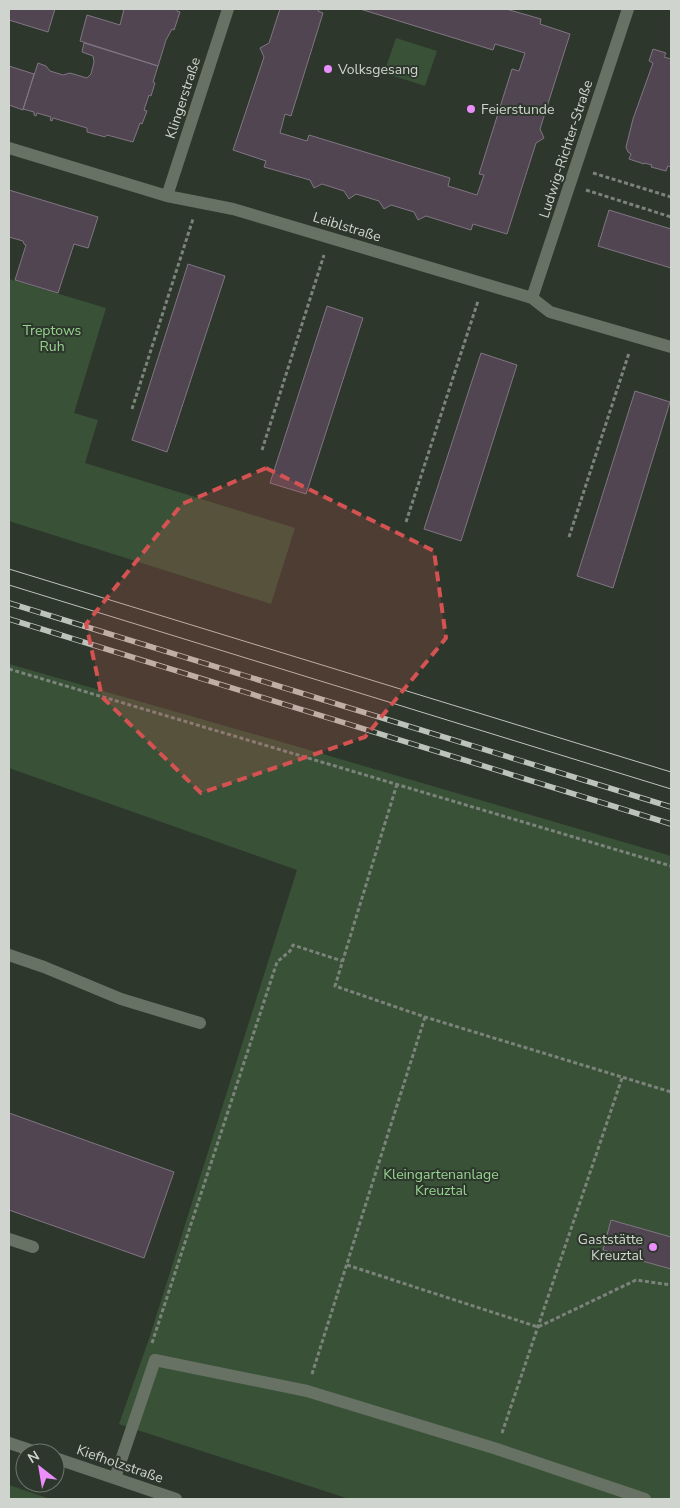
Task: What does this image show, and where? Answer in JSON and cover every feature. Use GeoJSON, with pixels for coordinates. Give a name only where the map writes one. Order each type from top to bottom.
{"type":"FeatureCollection","features":[{"type":"Feature","properties":{"kind":"street","name":"Klingerstraße"},"geometry":{"type":"LineString","coordinates":[[167,196],[228,9]]}},
{"type":"Feature","properties":{"kind":"street","name":"Ludwig-Richter-Straße"},"geometry":{"type":"LineString","coordinates":[[532,298],[628,9]]}},
{"type":"Feature","properties":{"kind":"street","name":"Leiblstraße"},"geometry":{"type":"LineString","coordinates":[[9,148],[167,196],[233,209],[330,237],[532,298],[550,312],[671,347]]}},
{"type":"Feature","properties":{"kind":"street"},"geometry":{"type":"LineString","coordinates":[[9,955],[44,967],[121,999],[200,1023]]}},
{"type":"Feature","properties":{"kind":"street"},"geometry":{"type":"LineString","coordinates":[[9,1239],[34,1247]]}},
{"type":"Feature","properties":{"kind":"street"},"geometry":{"type":"LineString","coordinates":[[115,1478],[155,1360],[307,1391],[497,1448],[646,1499]]}},
{"type":"Feature","properties":{"kind":"street","name":"Kiefholzstraße"},"geometry":{"type":"LineString","coordinates":[[65,1461],[176,1499]]}},
{"type":"Feature","properties":{"kind":"path"},"geometry":{"type":"LineString","coordinates":[[576,167],[671,197]]}},
{"type":"Feature","properties":{"kind":"path"},"geometry":{"type":"LineString","coordinates":[[570,185],[671,217]]}},
{"type":"Feature","properties":{"kind":"path"},"geometry":{"type":"LineString","coordinates":[[132,409],[198,202]]}},
{"type":"Feature","properties":{"kind":"path"},"geometry":{"type":"LineString","coordinates":[[262,450],[330,237]]}},
{"type":"Feature","properties":{"kind":"path"},"geometry":{"type":"LineString","coordinates":[[406,522],[483,284]]}},
{"type":"Feature","properties":{"kind":"path"},"geometry":{"type":"LineString","coordinates":[[569,537],[634,336]]}},
{"type":"Feature","properties":{"kind":"path"},"geometry":{"type":"LineString","coordinates":[[9,669],[671,866]]}},
{"type":"Feature","properties":{"kind":"path"},"geometry":{"type":"LineString","coordinates":[[397,784],[335,986],[425,1017],[671,1092]]}},
{"type":"Feature","properties":{"kind":"path"},"geometry":{"type":"LineString","coordinates":[[155,1360],[151,1347],[277,962],[290,951],[293,944],[342,961]]}},
{"type":"Feature","properties":{"kind":"path"},"geometry":{"type":"LineString","coordinates":[[307,1391],[425,1017]]}},
{"type":"Feature","properties":{"kind":"path"},"geometry":{"type":"LineString","coordinates":[[497,1448],[622,1078]]}},
{"type":"Feature","properties":{"kind":"path"},"geometry":{"type":"LineString","coordinates":[[347,1265],[538,1327],[636,1280],[671,1285]]}},
{"type":"Feature","properties":{"kind":"highlighted area"},"geometry":{"type":"Polygon","coordinates":[[[266,468],[434,551],[446,638],[365,737],[201,793],[102,697],[86,624],[182,504],[266,468]]]}},
{"type":"Feature","properties":{"kind":"green space"},"geometry":{"type":"Polygon","coordinates":[[[396,38],[437,51],[425,86],[384,73],[396,38]]]}},
{"type":"Feature","properties":{"kind":"green space","name":"Treptows Ruh"},"geometry":{"type":"Polygon","coordinates":[[[9,279],[106,308],[74,413],[98,420],[85,463],[295,528],[271,604],[9,521],[9,279]]]}},
{"type":"Feature","properties":{"kind":"green space","name":"Kleingartenanlage Kreuztal"},"geometry":{"type":"Polygon","coordinates":[[[9,664],[671,856],[671,1499],[349,1499],[119,1424],[149,1339],[297,870],[9,768],[9,664]]]}},
{"type":"Feature","properties":{"kind":"green space"},"geometry":{"type":"Polygon","coordinates":[[[9,1485],[15,1487],[15,1493],[32,1493],[50,1499],[9,1499],[9,1485]]]}},
{"type":"Feature","properties":{"kind":"building"},"geometry":{"type":"Polygon","coordinates":[[[9,9],[55,9],[48,32],[9,20],[9,9]]]}},
{"type":"Feature","properties":{"kind":"building"},"geometry":{"type":"Polygon","coordinates":[[[124,9],[177,9],[180,12],[174,30],[172,29],[166,40],[158,66],[80,41],[87,15],[120,25],[124,9]]]}},
{"type":"Feature","properties":{"kind":"building"},"geometry":{"type":"Polygon","coordinates":[[[280,9],[319,9],[318,11],[323,13],[291,116],[285,114],[280,133],[307,141],[309,135],[450,178],[448,186],[477,195],[484,175],[479,174],[512,69],[519,71],[525,53],[495,44],[493,50],[360,9],[506,9],[541,19],[540,24],[570,34],[540,129],[544,138],[536,143],[507,234],[473,224],[471,230],[426,216],[418,220],[414,212],[391,205],[384,209],[379,201],[356,194],[349,199],[344,191],[322,184],[314,188],[310,180],[264,167],[266,161],[233,150],[264,57],[260,48],[269,43],[280,9]]]}},
{"type":"Feature","properties":{"kind":"building"},"geometry":{"type":"Polygon","coordinates":[[[84,43],[158,66],[151,96],[149,95],[144,110],[147,111],[133,142],[87,132],[87,128],[53,118],[52,121],[50,120],[51,117],[37,113],[36,116],[34,112],[23,109],[38,63],[46,66],[50,71],[63,75],[70,73],[87,78],[91,74],[94,62],[93,56],[82,52],[84,43]]]}},
{"type":"Feature","properties":{"kind":"building"},"geometry":{"type":"Polygon","coordinates":[[[653,49],[666,53],[664,57],[671,59],[671,167],[668,166],[666,171],[629,159],[631,154],[626,147],[633,119],[653,63],[649,61],[653,49]]]}},
{"type":"Feature","properties":{"kind":"building"},"geometry":{"type":"Polygon","coordinates":[[[9,66],[34,74],[23,110],[9,105],[9,66]]]}},
{"type":"Feature","properties":{"kind":"building"},"geometry":{"type":"Polygon","coordinates":[[[9,190],[98,217],[88,248],[74,244],[58,293],[15,280],[26,245],[23,241],[9,237],[9,190]]]}},
{"type":"Feature","properties":{"kind":"building"},"geometry":{"type":"Polygon","coordinates":[[[609,210],[671,229],[671,268],[598,246],[609,210]]]}},
{"type":"Feature","properties":{"kind":"building"},"geometry":{"type":"Polygon","coordinates":[[[188,264],[225,276],[167,452],[132,440],[188,264]]]}},
{"type":"Feature","properties":{"kind":"building"},"geometry":{"type":"Polygon","coordinates":[[[327,306],[363,318],[306,494],[270,483],[327,306]]]}},
{"type":"Feature","properties":{"kind":"building"},"geometry":{"type":"Polygon","coordinates":[[[481,353],[517,365],[461,541],[424,529],[481,353]]]}},
{"type":"Feature","properties":{"kind":"building"},"geometry":{"type":"Polygon","coordinates":[[[635,391],[670,402],[613,588],[577,576],[635,391]]]}},
{"type":"Feature","properties":{"kind":"building"},"geometry":{"type":"Polygon","coordinates":[[[9,1113],[174,1172],[144,1258],[9,1210],[9,1113]]]}},
{"type":"Feature","properties":{"kind":"building"},"geometry":{"type":"Polygon","coordinates":[[[611,1220],[671,1237],[671,1269],[603,1250],[611,1220]]]}},
{"type":"Feature","properties":{"kind":"tram line"},"geometry":{"type":"LineString","coordinates":[[9,569],[671,772]]}},
{"type":"Feature","properties":{"kind":"tram line"},"geometry":{"type":"LineString","coordinates":[[9,585],[671,789]]}},
{"type":"Feature","properties":{"kind":"railway"},"geometry":{"type":"LineString","coordinates":[[9,603],[671,807]]}},
{"type":"Feature","properties":{"kind":"railway"},"geometry":{"type":"LineString","coordinates":[[9,619],[671,824]]}},
{"type":"Feature","properties":{"kind":"place","name":"Volksgesang"},"geometry":{"type":"Point","coordinates":[328,69]}},
{"type":"Feature","properties":{"kind":"place","name":"Feierstunde"},"geometry":{"type":"Point","coordinates":[471,109]}},
{"type":"Feature","properties":{"kind":"place","name":"Gaststätte Kreuztal"},"geometry":{"type":"Point","coordinates":[653,1247]}}]}
